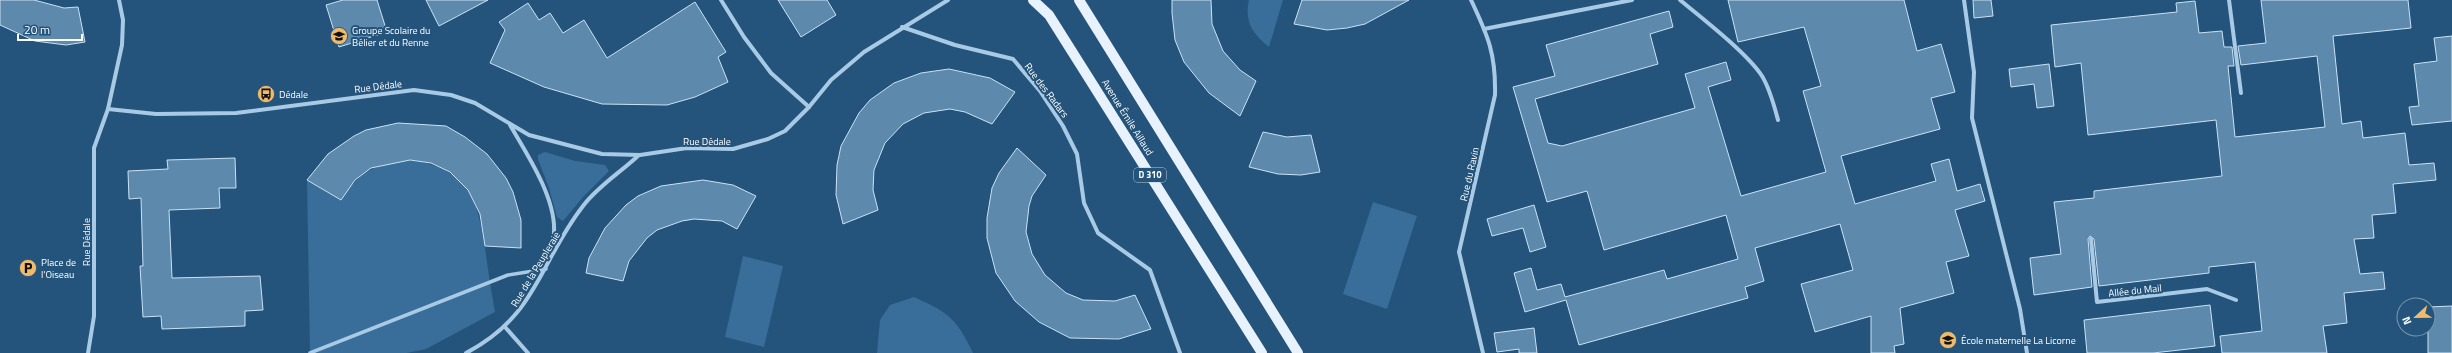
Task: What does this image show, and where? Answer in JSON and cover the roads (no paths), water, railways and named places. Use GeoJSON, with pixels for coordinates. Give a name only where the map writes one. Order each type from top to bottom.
{"type":"FeatureCollection","features":[{"type":"Feature","properties":{"kind":"main road","name":"Avenue Émile Aillaud"},"geometry":{"type":"LineString","coordinates":[[1033,0],[1049,15],[1262,353]]}},
{"type":"Feature","properties":{"kind":"main road","name":"Avenue Émile Aillaud"},"geometry":{"type":"LineString","coordinates":[[1079,0],[1298,353]]}},
{"type":"Feature","properties":{"kind":"street","name":"Rue Dédale"},"geometry":{"type":"LineString","coordinates":[[88,353],[94,316],[94,148],[108,109],[122,45],[123,20],[119,0]]}},
{"type":"Feature","properties":{"kind":"street"},"geometry":{"type":"LineString","coordinates":[[721,0],[744,37],[771,73],[809,107]]}},
{"type":"Feature","properties":{"kind":"street","name":"Rue Dédale"},"geometry":{"type":"LineString","coordinates":[[108,109],[156,114],[236,113],[414,90],[451,95],[475,103],[529,135],[573,148],[602,154],[640,155],[687,148],[716,151],[750,146],[785,131],[809,107],[831,80],[864,52],[902,27],[948,0]]}},
{"type":"Feature","properties":{"kind":"street","name":"Rue du Ravin"},"geometry":{"type":"LineString","coordinates":[[1471,0],[1493,51],[1495,95],[1459,252],[1484,353]]}},
{"type":"Feature","properties":{"kind":"street"},"geometry":{"type":"LineString","coordinates":[[1484,29],[1632,0]]}},
{"type":"Feature","properties":{"kind":"street"},"geometry":{"type":"LineString","coordinates":[[1680,0],[1727,40],[1761,75],[1769,91],[1778,120]]}},
{"type":"Feature","properties":{"kind":"street"},"geometry":{"type":"LineString","coordinates":[[1964,0],[1974,72],[1972,118],[2020,308],[2026,353]]}},
{"type":"Feature","properties":{"kind":"street"},"geometry":{"type":"LineString","coordinates":[[2229,0],[2241,93]]}},
{"type":"Feature","properties":{"kind":"street","name":"Rue des Radars"},"geometry":{"type":"LineString","coordinates":[[902,27],[955,45],[1013,59],[1040,91],[1063,126],[1077,154],[1084,203],[1098,233],[1150,270],[1180,353]]}},
{"type":"Feature","properties":{"kind":"street"},"geometry":{"type":"LineString","coordinates":[[510,125],[530,159],[549,201],[554,230],[550,258]]}},
{"type":"Feature","properties":{"kind":"street","name":"Rue Dédale"},"geometry":{"type":"LineString","coordinates":[[606,182],[640,155]]}},
{"type":"Feature","properties":{"kind":"street","name":"Rue de la Peupleraie"},"geometry":{"type":"LineString","coordinates":[[466,353],[505,327],[530,296],[546,269],[550,258],[583,206],[606,182]]}},
{"type":"Feature","properties":{"kind":"street","name":"Allée du Mail"},"geometry":{"type":"LineString","coordinates":[[2091,239],[2097,302],[2208,290],[2236,300]]}},
{"type":"Feature","properties":{"kind":"street"},"geometry":{"type":"LineString","coordinates":[[310,353],[508,275],[546,269]]}},
{"type":"Feature","properties":{"kind":"street"},"geometry":{"type":"LineString","coordinates":[[505,327],[528,353]]}},
{"type":"Feature","properties":{"kind":"place","name":"Groupe Scolaire du Bélier et du Renne"},"geometry":{"type":"Point","coordinates":[339,36]}},
{"type":"Feature","properties":{"kind":"place","name":"Dédale"},"geometry":{"type":"Point","coordinates":[266,94]}},
{"type":"Feature","properties":{"kind":"place","name":"Place de l'Oiseau"},"geometry":{"type":"Point","coordinates":[28,268]}},
{"type":"Feature","properties":{"kind":"place","name":"École maternelle La Licorne"},"geometry":{"type":"Point","coordinates":[1948,340]}}]}
